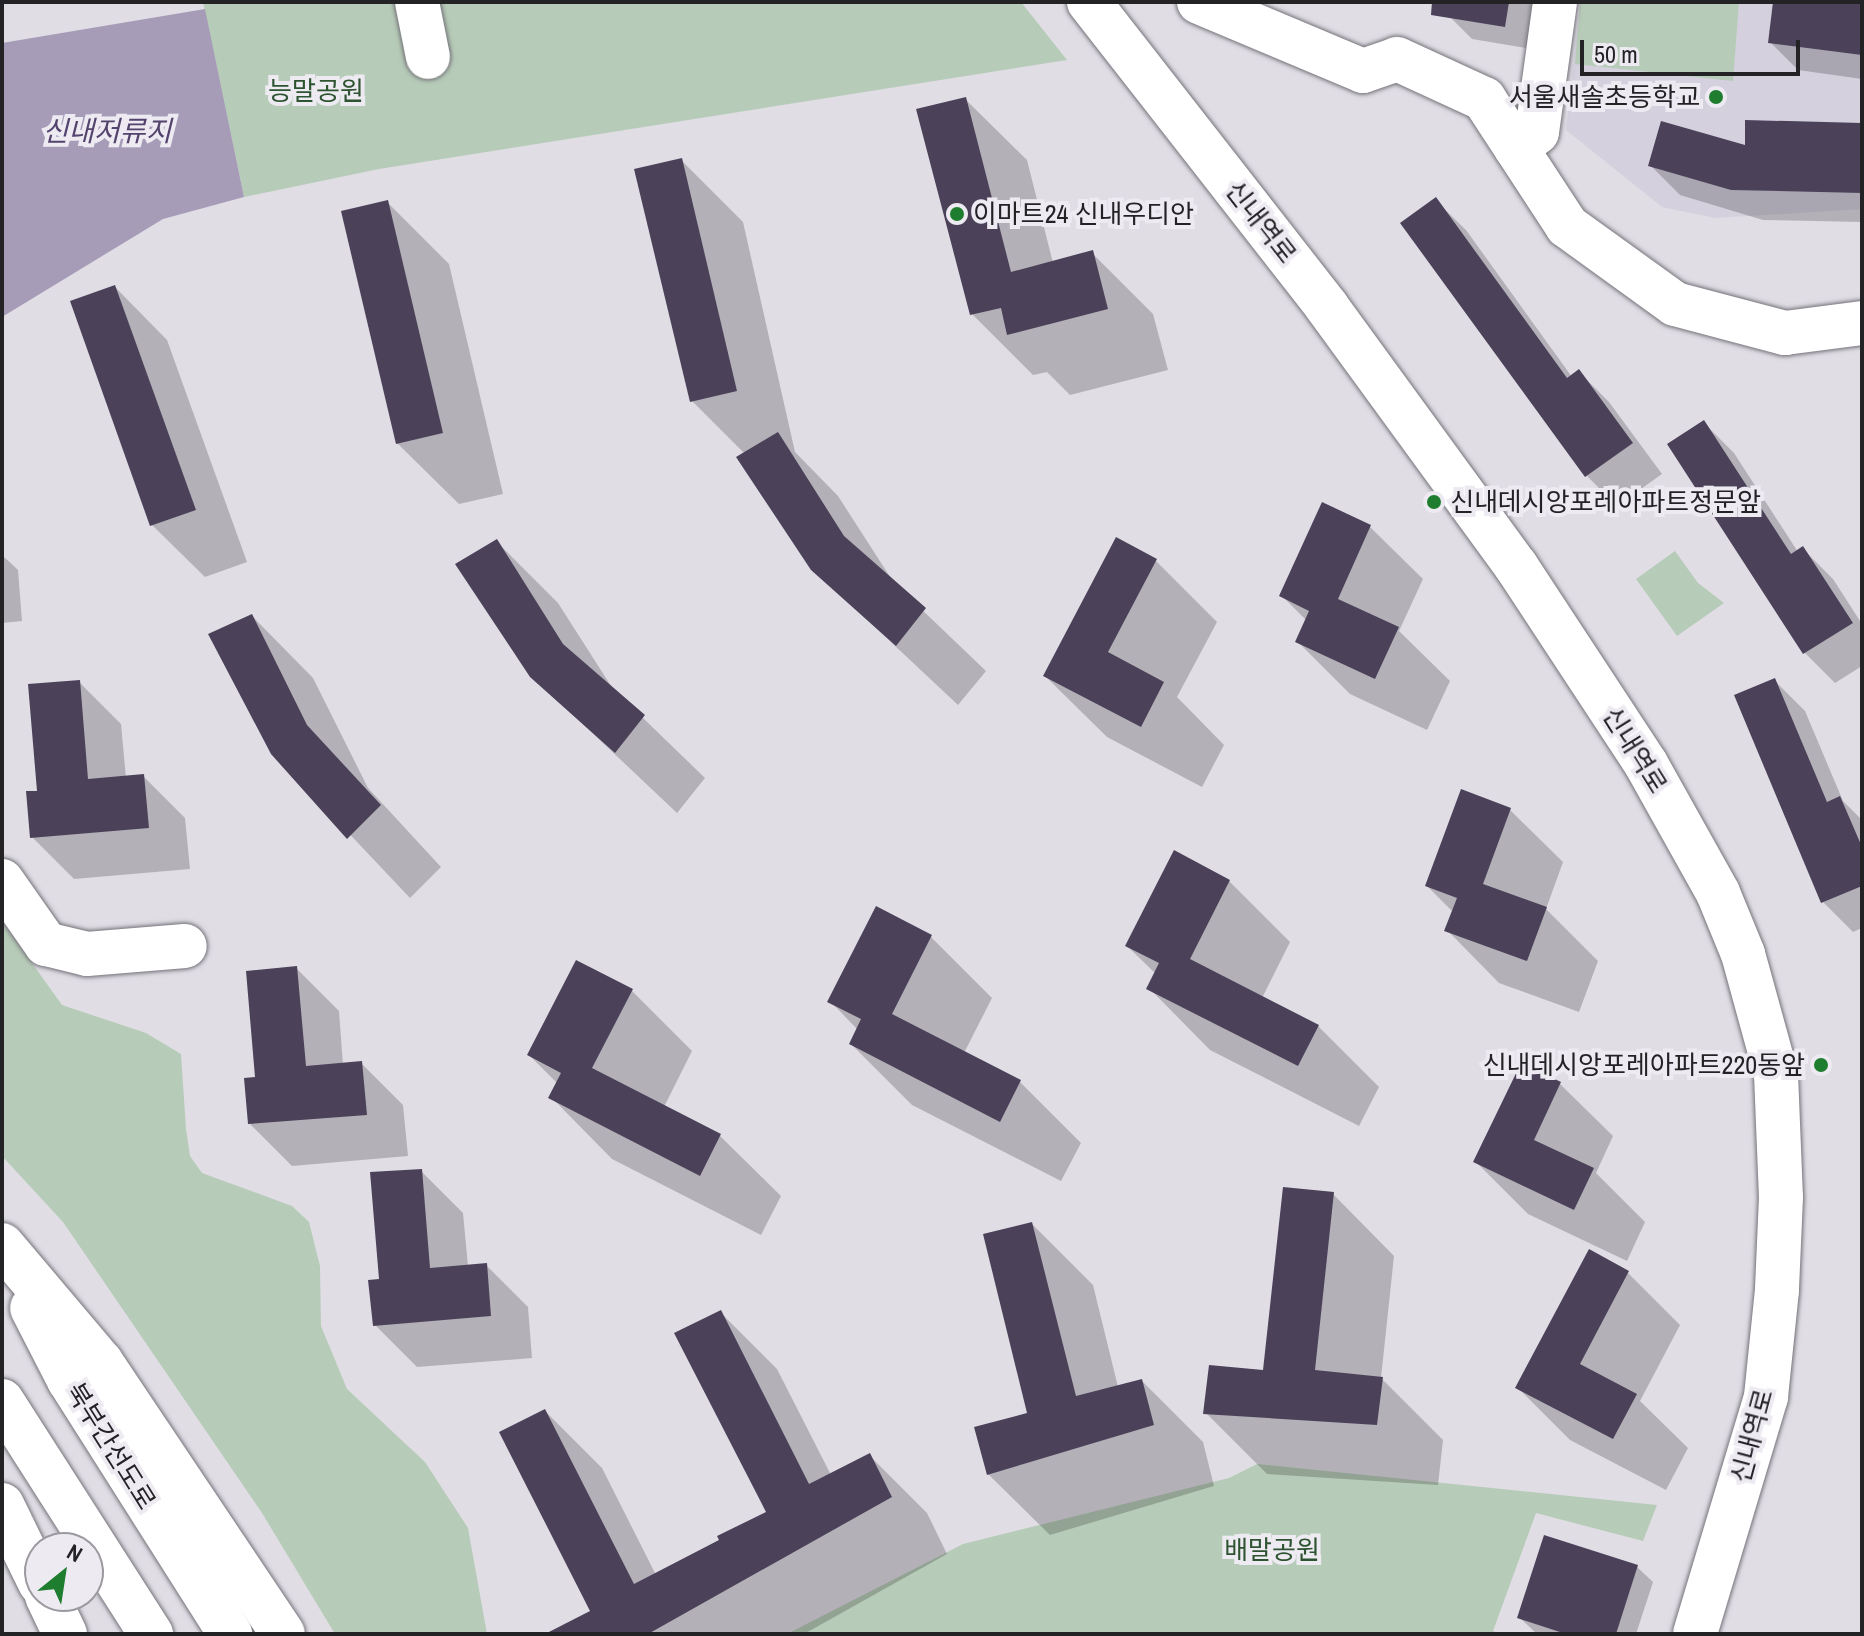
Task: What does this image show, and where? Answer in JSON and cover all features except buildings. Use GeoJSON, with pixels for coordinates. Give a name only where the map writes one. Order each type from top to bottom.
{"type":"FeatureCollection","features":[{"type":"Feature","properties":{"kind":"main road"},"geometry":{"type":"LineString","coordinates":[[417,2],[428,57]]}},
{"type":"Feature","properties":{"kind":"main road","name":"신내역로"},"geometry":{"type":"LineString","coordinates":[[1089,2],[1327,307],[1516,566],[1646,764],[1718,893],[1743,954],[1776,1074],[1781,1197],[1777,1290],[1766,1397],[1695,1634]]}},
{"type":"Feature","properties":{"kind":"main road"},"geometry":{"type":"LineString","coordinates":[[1199,2],[1363,71],[1397,59],[1484,99],[1567,226],[1675,304],[1785,333],[1862,323]]}},
{"type":"Feature","properties":{"kind":"main road"},"geometry":{"type":"LineString","coordinates":[[1516,148],[1537,132],[1555,2]]}},
{"type":"Feature","properties":{"kind":"main road"},"geometry":{"type":"LineString","coordinates":[[2,881],[46,944],[87,954],[185,946]]}},
{"type":"Feature","properties":{"kind":"main road"},"geometry":{"type":"LineString","coordinates":[[2,1245],[101,1362],[283,1634]]}},
{"type":"Feature","properties":{"kind":"main road","name":"북부간선도로"},"geometry":{"type":"LineString","coordinates":[[2,1252],[69,1380],[230,1634]]}},
{"type":"Feature","properties":{"kind":"main road"},"geometry":{"type":"LineString","coordinates":[[2,1401],[151,1634]]}},
{"type":"Feature","properties":{"kind":"main road"},"geometry":{"type":"LineString","coordinates":[[2,1505],[24,1550]]}},
{"type":"Feature","properties":{"kind":"main road"},"geometry":{"type":"LineString","coordinates":[[55,1612],[65,1634]]}},
{"type":"Feature","properties":{"kind":"shaded area","name":"서울새솔초등학교"},"geometry":{"type":"Polygon","coordinates":[[[1580,2],[1862,2],[1862,209],[1715,218],[1662,207],[1566,130],[1580,2]]]}},
{"type":"Feature","properties":{"kind":"green space","name":"능말공원"},"geometry":{"type":"Polygon","coordinates":[[[203,2],[1021,2],[1067,60],[379,169],[244,197],[203,2]]]}},
{"type":"Feature","properties":{"kind":"green space"},"geometry":{"type":"Polygon","coordinates":[[[1580,2],[1739,2],[1733,81],[1575,64],[1580,2]]]}},
{"type":"Feature","properties":{"kind":"green space"},"geometry":{"type":"Polygon","coordinates":[[[1675,551],[1698,583],[1724,603],[1677,636],[1636,579],[1675,551]]]}},
{"type":"Feature","properties":{"kind":"green space"},"geometry":{"type":"Polygon","coordinates":[[[2,921],[62,1005],[146,1033],[181,1054],[190,1156],[202,1173],[292,1206],[309,1222],[320,1266],[321,1326],[347,1389],[425,1462],[468,1528],[487,1634],[335,1634],[262,1513],[63,1222],[2,1156],[2,921]]]}},
{"type":"Feature","properties":{"kind":"green space","name":"배말공원"},"geometry":{"type":"Polygon","coordinates":[[[1257,1464],[1657,1505],[1643,1541],[1536,1513],[1493,1631],[1500,1634],[787,1634],[963,1544],[1229,1478],[1257,1464]]]}},
{"type":"Feature","properties":{"kind":"water","name":"신내저류지"},"geometry":{"type":"Polygon","coordinates":[[[205,9],[244,197],[163,219],[2,317],[2,43],[205,9]]]}},
{"type":"Feature","properties":{"kind":"place","name":"서울새솔초등학교"},"geometry":{"type":"Point","coordinates":[1716,97]}},
{"type":"Feature","properties":{"kind":"place","name":"이마트24 신내우디안"},"geometry":{"type":"Point","coordinates":[957,214]}},
{"type":"Feature","properties":{"kind":"place","name":"신내데시앙포레아파트정문앞"},"geometry":{"type":"Point","coordinates":[1434,502]}},
{"type":"Feature","properties":{"kind":"place","name":"신내데시앙포레아파트220동앞"},"geometry":{"type":"Point","coordinates":[1821,1065]}}]}
